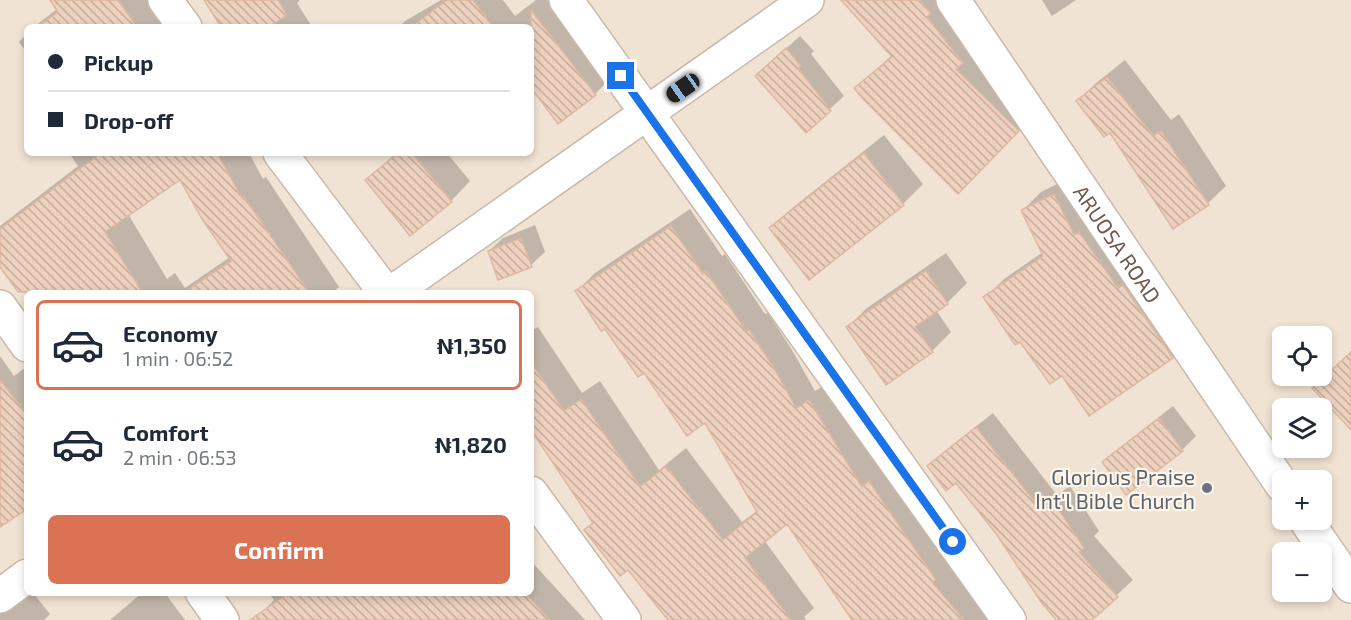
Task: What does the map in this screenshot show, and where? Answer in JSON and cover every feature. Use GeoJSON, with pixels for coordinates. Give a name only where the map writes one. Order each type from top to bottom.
{"type":"FeatureCollection","features":[{"type":"Feature","properties":{"kind":"street"},"geometry":{"type":"LineString","coordinates":[[165,0],[183,24]]}},
{"type":"Feature","properties":{"kind":"street"},"geometry":{"type":"LineString","coordinates":[[566,0],[1009,620]]}},
{"type":"Feature","properties":{"kind":"street"},"geometry":{"type":"LineString","coordinates":[[396,290],[807,0]]}},
{"type":"Feature","properties":{"kind":"street","name":"ARUOSA ROAD"},"geometry":{"type":"LineString","coordinates":[[953,0],[1272,470]]}},
{"type":"Feature","properties":{"kind":"street"},"geometry":{"type":"LineString","coordinates":[[282,156],[383,290]]}},
{"type":"Feature","properties":{"kind":"street"},"geometry":{"type":"LineString","coordinates":[[0,307],[24,341]]}},
{"type":"Feature","properties":{"kind":"street"},"geometry":{"type":"LineString","coordinates":[[534,497],[624,620]]}},
{"type":"Feature","properties":{"kind":"street"},"geometry":{"type":"LineString","coordinates":[[1313,530],[1351,586]]}},
{"type":"Feature","properties":{"kind":"street"},"geometry":{"type":"LineString","coordinates":[[0,596],[24,578]]}},
{"type":"Feature","properties":{"kind":"street"},"geometry":{"type":"LineString","coordinates":[[205,596],[222,620]]}},
{"type":"Feature","properties":{"kind":"shaded area"},"geometry":{"type":"Polygon","coordinates":[[[0,0],[1351,0],[1351,620],[0,620],[0,0]]]}},
{"type":"Feature","properties":{"kind":"building"},"geometry":{"type":"Polygon","coordinates":[[[50,0],[118,0],[135,24],[41,24],[58,12],[50,0]]]}},
{"type":"Feature","properties":{"kind":"building"},"geometry":{"type":"Polygon","coordinates":[[[204,0],[278,0],[287,15],[274,24],[219,24],[204,0]]]}},
{"type":"Feature","properties":{"kind":"building"},"geometry":{"type":"Polygon","coordinates":[[[447,0],[473,0],[491,24],[415,24],[447,0]]]}},
{"type":"Feature","properties":{"kind":"building"},"geometry":{"type":"Polygon","coordinates":[[[841,0],[919,0],[931,13],[927,17],[963,63],[956,69],[1019,131],[958,194],[854,88],[892,57],[841,0]]]}},
{"type":"Feature","properties":{"kind":"building"},"geometry":{"type":"Polygon","coordinates":[[[531,10],[596,95],[558,124],[534,92],[534,24],[531,24],[531,10]]]}},
{"type":"Feature","properties":{"kind":"building"},"geometry":{"type":"Polygon","coordinates":[[[786,48],[801,66],[798,68],[831,111],[806,133],[755,76],[786,48]]]}},
{"type":"Feature","properties":{"kind":"building"},"geometry":{"type":"Polygon","coordinates":[[[1107,77],[1153,136],[1161,131],[1209,205],[1173,229],[1110,133],[1104,137],[1076,101],[1107,77]]]}},
{"type":"Feature","properties":{"kind":"building"},"geometry":{"type":"Polygon","coordinates":[[[864,153],[904,205],[809,280],[769,228],[864,153]]]}},
{"type":"Feature","properties":{"kind":"building"},"geometry":{"type":"Polygon","coordinates":[[[97,156],[219,156],[242,198],[244,197],[308,290],[188,290],[231,261],[202,219],[180,180],[105,232],[141,290],[24,290],[24,292],[18,292],[0,267],[0,229],[97,156]]]}},
{"type":"Feature","properties":{"kind":"building"},"geometry":{"type":"Polygon","coordinates":[[[394,156],[414,156],[452,202],[410,236],[365,180],[394,156]]]}},
{"type":"Feature","properties":{"kind":"building"},"geometry":{"type":"Polygon","coordinates":[[[1054,194],[1074,235],[1079,232],[1118,288],[1123,285],[1173,358],[1089,416],[1062,376],[1050,384],[1020,342],[1015,345],[983,297],[1043,256],[1021,210],[1054,194]]]}},
{"type":"Feature","properties":{"kind":"building"},"geometry":{"type":"Polygon","coordinates":[[[671,226],[703,274],[706,271],[746,331],[749,330],[774,368],[796,408],[809,400],[862,487],[869,481],[936,580],[932,582],[964,620],[852,620],[787,524],[745,558],[791,620],[668,620],[628,570],[620,576],[584,530],[593,523],[534,434],[534,366],[564,411],[581,399],[640,487],[666,466],[723,540],[757,512],[705,423],[687,436],[644,373],[638,377],[605,329],[601,331],[575,291],[671,226]]]}},
{"type":"Feature","properties":{"kind":"building"},"geometry":{"type":"Polygon","coordinates":[[[521,238],[532,267],[498,280],[488,251],[521,238]]]}},
{"type":"Feature","properties":{"kind":"building"},"geometry":{"type":"Polygon","coordinates":[[[926,271],[948,304],[915,327],[933,352],[886,385],[846,327],[926,271]]]}},
{"type":"Feature","properties":{"kind":"building"},"geometry":{"type":"Polygon","coordinates":[[[1351,352],[1351,430],[1332,410],[1332,398],[1321,398],[1312,388],[1332,386],[1332,370],[1351,352]]]}},
{"type":"Feature","properties":{"kind":"building"},"geometry":{"type":"Polygon","coordinates":[[[0,380],[24,411],[24,511],[0,527],[0,380]]]}},
{"type":"Feature","properties":{"kind":"building"},"geometry":{"type":"Polygon","coordinates":[[[1159,418],[1183,451],[1126,495],[1102,462],[1159,418]]]}},
{"type":"Feature","properties":{"kind":"building"},"geometry":{"type":"Polygon","coordinates":[[[976,427],[1041,510],[1053,501],[1084,548],[1079,552],[1118,597],[1092,620],[1056,620],[1041,602],[997,535],[956,483],[946,491],[927,466],[976,427]]]}},
{"type":"Feature","properties":{"kind":"building"},"geometry":{"type":"Polygon","coordinates":[[[284,596],[528,596],[550,620],[250,620],[284,596]]]}},
{"type":"Feature","properties":{"kind":"place","name":"Glorious Praise Int'l Bible Church"},"geometry":{"type":"Point","coordinates":[1207,488]}},
{"type":"Feature","properties":{"kind":"route"},"geometry":{"type":"LineString","coordinates":[[621,76],[953,542]]}}]}
